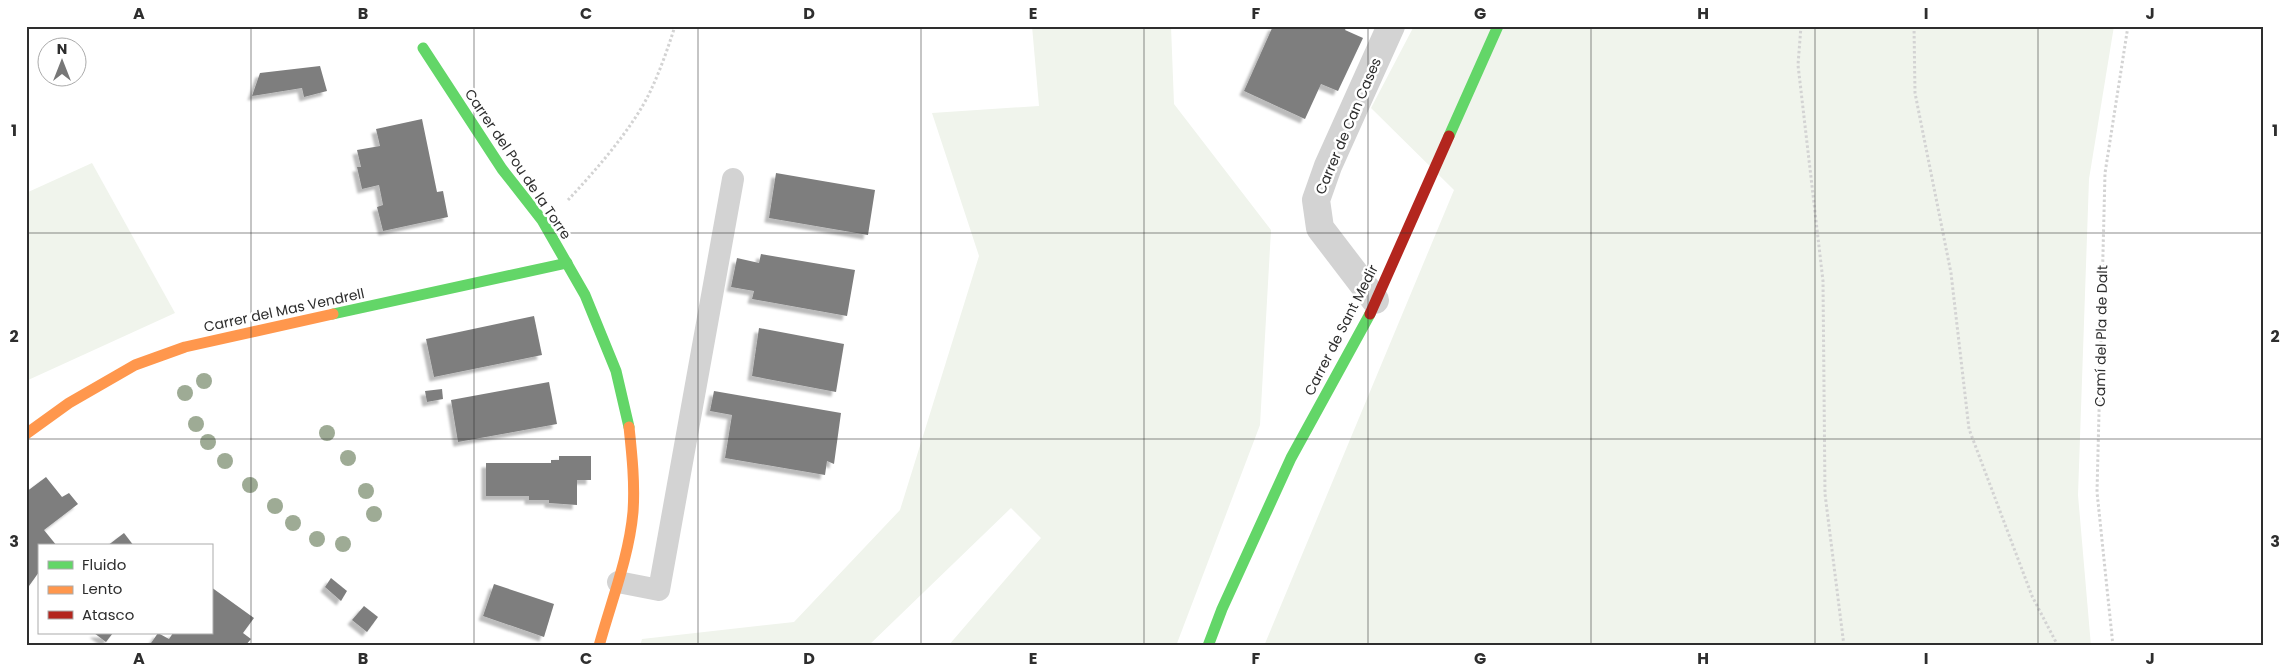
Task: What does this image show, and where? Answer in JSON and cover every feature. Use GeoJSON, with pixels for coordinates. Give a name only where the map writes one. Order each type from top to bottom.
{"type":"FeatureCollection","features":[{"type":"Feature","properties":{"kind":"street","name":"Carrer de Can Cases"},"geometry":{"type":"LineString","coordinates":[[1375,300],[1320,228],[1316,200],[1328,166],[1391,26]]}},
{"type":"Feature","properties":{"kind":"street","name":"Carrer de Sant Medir"},"geometry":{"type":"LineString","coordinates":[[1208,646],[1222,609],[1291,458],[1375,300],[1498,26]]}},
{"type":"Feature","properties":{"kind":"street","name":"Carrer del Pou de la Torre"},"geometry":{"type":"LineString","coordinates":[[422,48],[502,169],[542,220],[585,294],[616,371],[629,426],[633,465],[633,512],[628,544],[598,646]]}},
{"type":"Feature","properties":{"kind":"street","name":"Carrer del Mas Vendrell"},"geometry":{"type":"LineString","coordinates":[[26,434],[69,403],[135,365],[185,347],[567,263]]}},
{"type":"Feature","properties":{"kind":"lane"},"geometry":{"type":"LineString","coordinates":[[618,582],[659,590],[733,179]]}},
{"type":"Feature","properties":{"kind":"path"},"geometry":{"type":"LineString","coordinates":[[542,220],[565,202],[594,172],[641,108],[650,91],[675,26]]}},
{"type":"Feature","properties":{"kind":"path"},"geometry":{"type":"LineString","coordinates":[[1801,26],[1798,65],[1823,281],[1825,494],[1844,646]]}},
{"type":"Feature","properties":{"kind":"path"},"geometry":{"type":"LineString","coordinates":[[1914,26],[1915,93],[1951,273],[1969,428],[2032,596],[2058,646]]}},
{"type":"Feature","properties":{"kind":"path","name":"Camí del Pla de Dalt"},"geometry":{"type":"LineString","coordinates":[[2113,646],[2097,492],[2098,442],[2105,173],[2128,26]]}},
{"type":"Feature","properties":{"kind":"shaded area"},"geometry":{"type":"Polygon","coordinates":[[[1032,26],[1171,26],[1174,104],[1271,230],[1260,425],[1176,646],[948,646],[1041,538],[1011,508],[868,646],[640,646],[642,639],[794,622],[900,510],[979,256],[932,113],[1039,106],[1032,26]]]}},
{"type":"Feature","properties":{"kind":"shaded area"},"geometry":{"type":"Polygon","coordinates":[[[1414,26],[2114,26],[2089,179],[2078,495],[2091,646],[1264,646],[1454,190],[1371,108],[1414,26]]]}},
{"type":"Feature","properties":{"kind":"shaded area"},"geometry":{"type":"Polygon","coordinates":[[[92,163],[175,313],[26,381],[26,193],[92,163]]]}},
{"type":"Feature","properties":{"kind":"building"},"geometry":{"type":"Polygon","coordinates":[[[1273,26],[1347,26],[1345,30],[1363,38],[1338,91],[1321,84],[1305,119],[1244,91],[1273,26]]]}},
{"type":"Feature","properties":{"kind":"building"},"geometry":{"type":"Polygon","coordinates":[[[320,66],[327,91],[304,97],[302,88],[252,96],[260,73],[320,66]]]}},
{"type":"Feature","properties":{"kind":"building"},"geometry":{"type":"Polygon","coordinates":[[[422,119],[437,192],[443,191],[448,217],[383,231],[377,207],[383,205],[379,185],[362,189],[357,167],[361,167],[357,150],[380,146],[376,129],[422,119]]]}},
{"type":"Feature","properties":{"kind":"building"},"geometry":{"type":"Polygon","coordinates":[[[776,173],[875,190],[868,235],[769,218],[776,173]]]}},
{"type":"Feature","properties":{"kind":"building"},"geometry":{"type":"Polygon","coordinates":[[[761,254],[855,270],[847,316],[752,299],[754,291],[731,287],[737,258],[759,263],[761,254]]]}},
{"type":"Feature","properties":{"kind":"building"},"geometry":{"type":"Polygon","coordinates":[[[534,316],[542,355],[434,377],[426,339],[534,316]]]}},
{"type":"Feature","properties":{"kind":"building"},"geometry":{"type":"Polygon","coordinates":[[[759,328],[844,344],[836,392],[752,376],[759,328]]]}},
{"type":"Feature","properties":{"kind":"building"},"geometry":{"type":"Polygon","coordinates":[[[549,382],[557,424],[458,442],[451,400],[549,382]]]}},
{"type":"Feature","properties":{"kind":"building"},"geometry":{"type":"Polygon","coordinates":[[[442,389],[443,399],[427,402],[425,391],[442,389]]]}},
{"type":"Feature","properties":{"kind":"building"},"geometry":{"type":"Polygon","coordinates":[[[714,391],[841,413],[834,464],[827,461],[825,475],[725,458],[732,415],[710,411],[714,391]]]}},
{"type":"Feature","properties":{"kind":"building"},"geometry":{"type":"Polygon","coordinates":[[[559,456],[591,456],[591,480],[577,480],[577,505],[549,503],[549,500],[529,500],[529,496],[486,496],[486,463],[551,463],[551,460],[559,460],[559,456]]]}},
{"type":"Feature","properties":{"kind":"building"},"geometry":{"type":"Polygon","coordinates":[[[46,477],[62,497],[69,493],[78,504],[44,530],[55,544],[38,544],[38,573],[29,586],[26,584],[26,492],[46,477]]]}},
{"type":"Feature","properties":{"kind":"building"},"geometry":{"type":"Polygon","coordinates":[[[124,533],[132,544],[110,544],[124,533]]]}},
{"type":"Feature","properties":{"kind":"building"},"geometry":{"type":"Polygon","coordinates":[[[331,578],[347,591],[341,601],[325,587],[331,578]]]}},
{"type":"Feature","properties":{"kind":"building"},"geometry":{"type":"Polygon","coordinates":[[[494,584],[554,604],[544,637],[483,616],[494,584]]]}},
{"type":"Feature","properties":{"kind":"building"},"geometry":{"type":"Polygon","coordinates":[[[212,588],[254,618],[243,633],[251,639],[245,646],[149,646],[157,634],[169,639],[172,634],[212,634],[212,588]]]}},
{"type":"Feature","properties":{"kind":"building"},"geometry":{"type":"Polygon","coordinates":[[[364,606],[378,617],[367,632],[352,620],[364,606]]]}},
{"type":"Feature","properties":{"kind":"building"},"geometry":{"type":"Polygon","coordinates":[[[95,634],[112,634],[106,642],[95,634]]]}},
{"type":"Feature","properties":{"kind":"traffic: fast"},"geometry":{"type":"LineString","coordinates":[[1449,136],[1498,26]]}},
{"type":"Feature","properties":{"kind":"traffic: fast"},"geometry":{"type":"LineString","coordinates":[[423,48],[502,169],[542,220],[585,295],[616,371],[629,427]]}},
{"type":"Feature","properties":{"kind":"traffic: fast"},"geometry":{"type":"LineString","coordinates":[[333,314],[567,263]]}},
{"type":"Feature","properties":{"kind":"traffic: fast"},"geometry":{"type":"LineString","coordinates":[[1208,646],[1222,609],[1291,458],[1370,314]]}},
{"type":"Feature","properties":{"kind":"traffic: slow"},"geometry":{"type":"LineString","coordinates":[[26,434],[69,403],[135,365],[185,347],[333,314]]}},
{"type":"Feature","properties":{"kind":"traffic: slow"},"geometry":{"type":"LineString","coordinates":[[599,646],[624,563],[631,529],[634,491],[629,427]]}},
{"type":"Feature","properties":{"kind":"traffic: jam"},"geometry":{"type":"LineString","coordinates":[[1370,314],[1449,136]]}}]}
